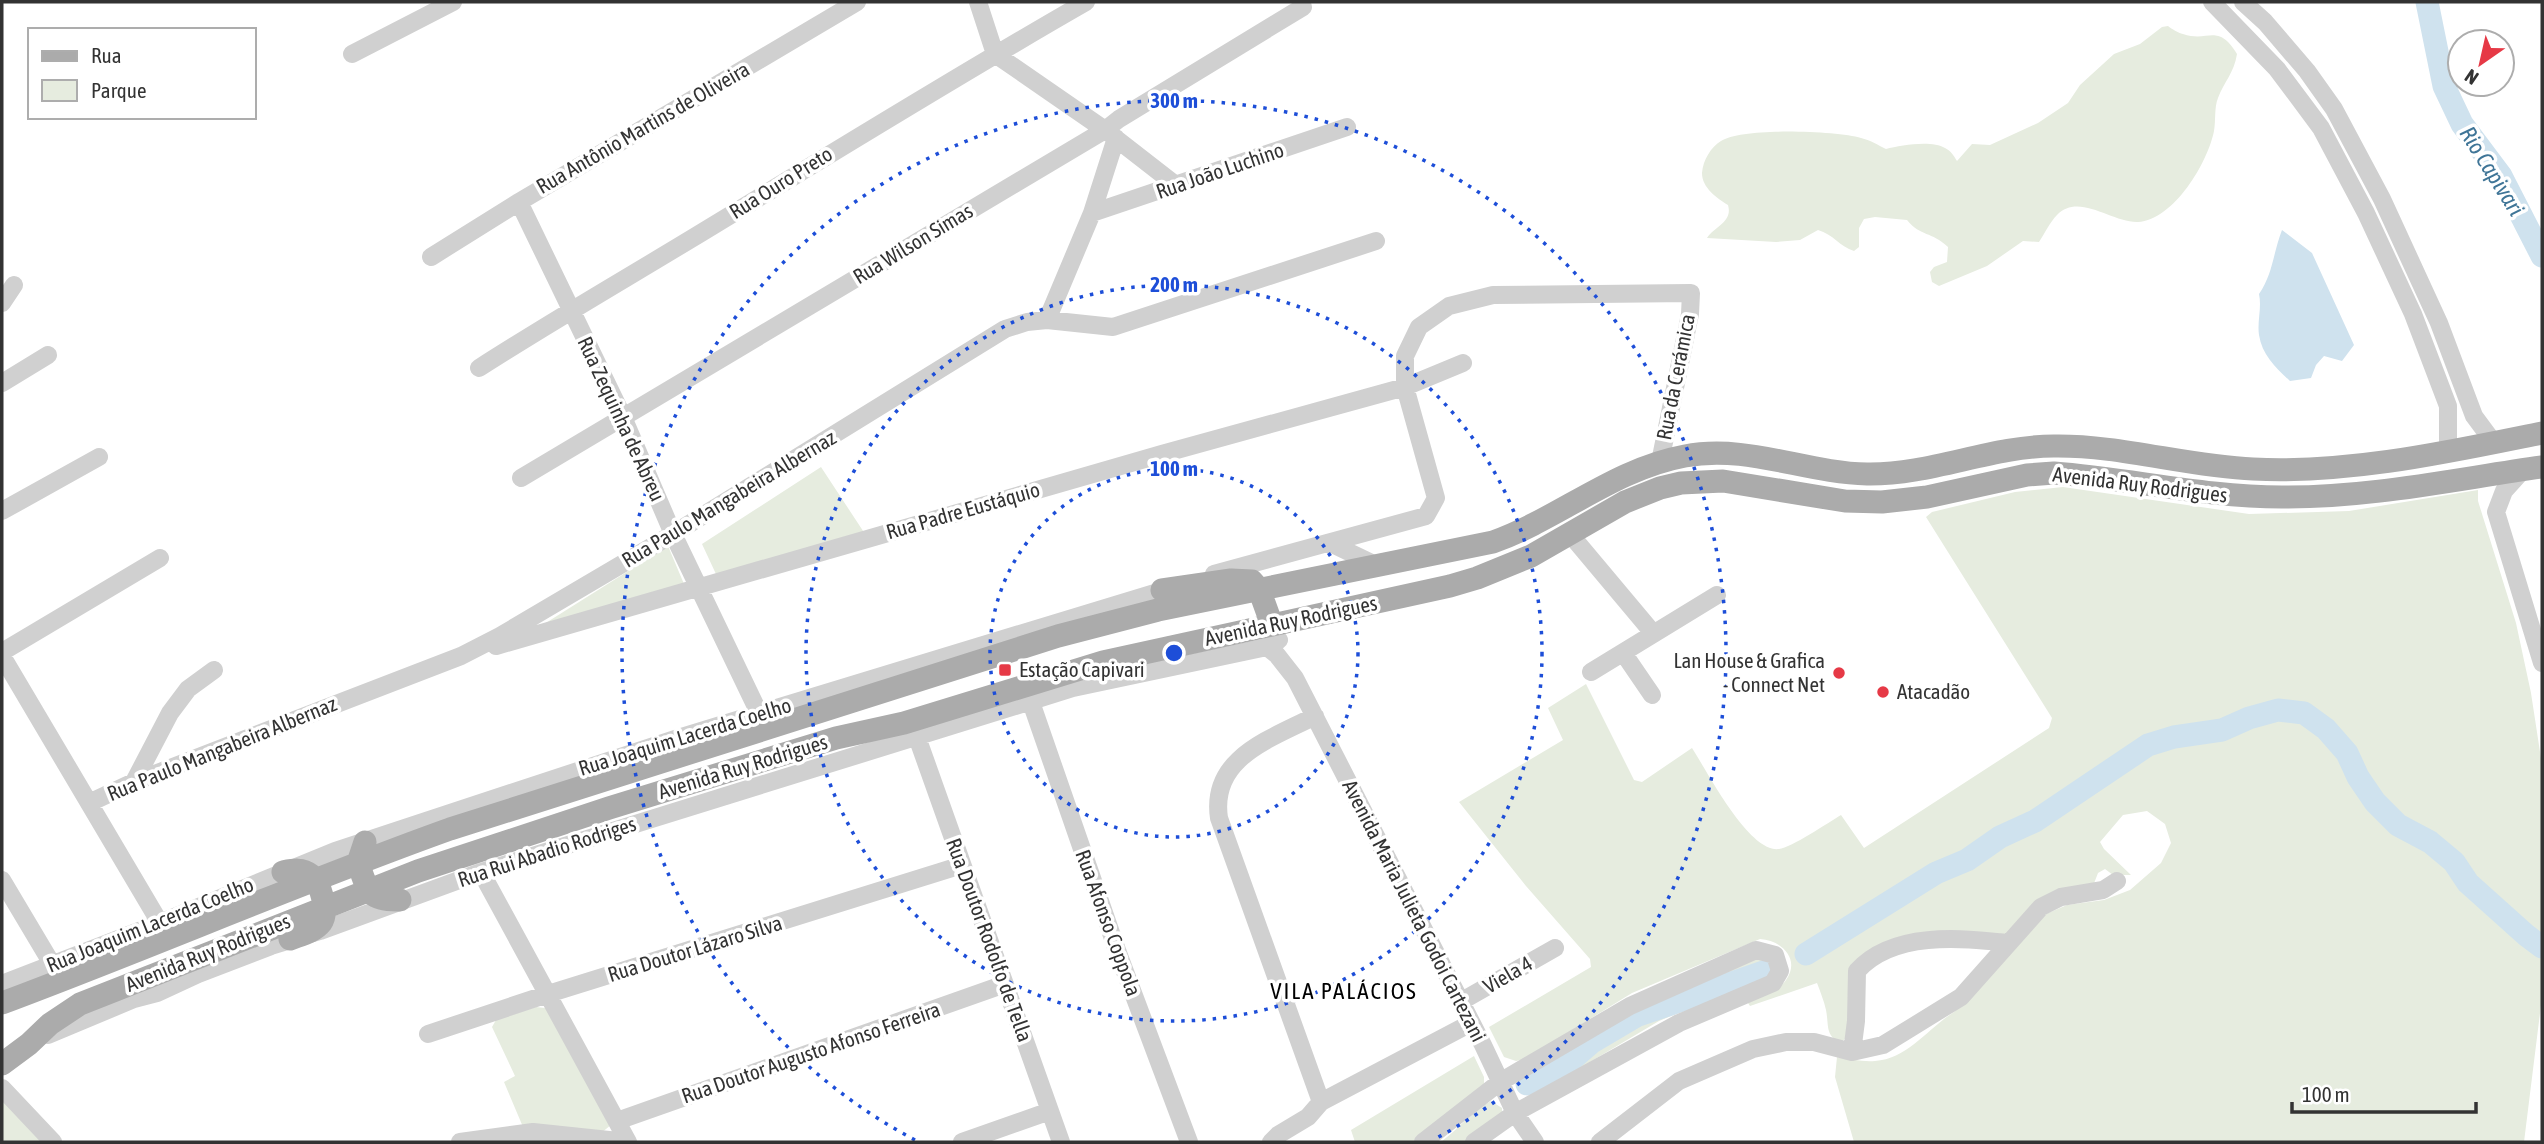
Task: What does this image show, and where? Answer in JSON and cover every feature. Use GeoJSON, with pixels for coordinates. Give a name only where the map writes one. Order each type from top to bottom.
{"type":"FeatureCollection","features":[{"type":"Feature","properties":{"kind":"main road","name":"Avenida Ruy Rodrigues"},"geometry":{"type":"LineString","coordinates":[[2,1003],[316,881],[361,853],[450,829],[1121,618],[1472,547],[1516,534],[1616,478],[1687,455],[1738,454],[1833,471],[1867,474],[1900,472],[2009,450],[2057,446],[2223,467],[2281,470],[2339,467],[2542,433]]}},
{"type":"Feature","properties":{"kind":"main road","name":"Avenida Ruy Rodrigues"},"geometry":{"type":"LineString","coordinates":[[2,1064],[50,1024],[80,1004],[324,907],[489,847],[836,738],[904,723],[1103,662],[1273,637],[1450,586],[1513,565],[1642,494],[1681,483],[1723,481],[1845,501],[1882,502],[1927,497],[2027,475],[2054,473],[2192,492],[2283,498],[2374,491],[2532,469]]}},
{"type":"Feature","properties":{"kind":"main road"},"geometry":{"type":"LineString","coordinates":[[1162,590],[1231,580],[1252,581],[1259,589],[1273,637]]}},
{"type":"Feature","properties":{"kind":"main road"},"geometry":{"type":"LineString","coordinates":[[361,853],[368,891],[378,899],[400,900]]}},
{"type":"Feature","properties":{"kind":"main road"},"geometry":{"type":"LineString","coordinates":[[283,872],[301,870],[311,875],[316,881],[324,907],[320,924],[290,939]]}},
{"type":"Feature","properties":{"kind":"street"},"geometry":{"type":"LineString","coordinates":[[352,54],[453,2]]}},
{"type":"Feature","properties":{"kind":"street","name":"Rua Antônio Martins de Oliveira"},"geometry":{"type":"LineString","coordinates":[[431,257],[857,2]]}},
{"type":"Feature","properties":{"kind":"street"},"geometry":{"type":"LineString","coordinates":[[978,2],[995,54],[1110,134],[1177,186]]}},
{"type":"Feature","properties":{"kind":"street","name":"Rua Ouro Preto"},"geometry":{"type":"LineString","coordinates":[[479,368],[571,309],[1086,2]]}},
{"type":"Feature","properties":{"kind":"street"},"geometry":{"type":"LineString","coordinates":[[2212,2],[2277,69],[2321,128],[2366,213],[2413,314],[2448,406],[2448,450]]}},
{"type":"Feature","properties":{"kind":"street"},"geometry":{"type":"LineString","coordinates":[[2242,2],[2291,52],[2334,109],[2382,199],[2439,323],[2474,416],[2494,443]]}},
{"type":"Feature","properties":{"kind":"street","name":"Rua Wilson Simas"},"geometry":{"type":"LineString","coordinates":[[521,478],[1110,134],[1119,118],[1303,7]]}},
{"type":"Feature","properties":{"kind":"street"},"geometry":{"type":"LineString","coordinates":[[2277,69],[2291,52]]}},
{"type":"Feature","properties":{"kind":"street","name":"Rua João Luchino"},"geometry":{"type":"LineString","coordinates":[[1093,213],[1347,127]]}},
{"type":"Feature","properties":{"kind":"street"},"geometry":{"type":"LineString","coordinates":[[1047,320],[1093,213],[1110,134]]}},
{"type":"Feature","properties":{"kind":"street","name":"Rua Zequinha de Abreu"},"geometry":{"type":"LineString","coordinates":[[519,202],[623,417],[673,534],[759,713]]}},
{"type":"Feature","properties":{"kind":"street","name":"Rua Paulo Mangabeira Albernaz"},"geometry":{"type":"LineString","coordinates":[[89,803],[134,782],[461,656],[500,636],[673,534],[1005,329],[1027,322],[1047,320],[1113,327],[1376,241]]}},
{"type":"Feature","properties":{"kind":"street"},"geometry":{"type":"LineString","coordinates":[[2,303],[15,285]]}},
{"type":"Feature","properties":{"kind":"street","name":"Rua Joaquim Lacerda Coelho"},"geometry":{"type":"LineString","coordinates":[[2,984],[335,851],[361,853],[538,783],[982,644],[1426,516],[1436,498],[1405,387],[1405,356],[1419,327],[1449,306],[1493,295],[1691,293]]}},
{"type":"Feature","properties":{"kind":"street","name":"Rua da Cerámica"},"geometry":{"type":"LineString","coordinates":[[1660,462],[1690,314],[1691,293]]}},
{"type":"Feature","properties":{"kind":"street"},"geometry":{"type":"LineString","coordinates":[[2,383],[48,355]]}},
{"type":"Feature","properties":{"kind":"street","name":"Rua Padre Eustáquio"},"geometry":{"type":"LineString","coordinates":[[461,656],[1149,457],[1405,387],[1463,363]]}},
{"type":"Feature","properties":{"kind":"street"},"geometry":{"type":"LineString","coordinates":[[2,511],[99,457]]}},
{"type":"Feature","properties":{"kind":"street"},"geometry":{"type":"LineString","coordinates":[[2532,469],[2504,491],[2496,512],[2542,663]]}},
{"type":"Feature","properties":{"kind":"street"},"geometry":{"type":"LineString","coordinates":[[1570,534],[1653,634]]}},
{"type":"Feature","properties":{"kind":"street"},"geometry":{"type":"LineString","coordinates":[[1330,543],[1378,566]]}},
{"type":"Feature","properties":{"kind":"street"},"geometry":{"type":"LineString","coordinates":[[160,558],[2,654],[160,923]]}},
{"type":"Feature","properties":{"kind":"street"},"geometry":{"type":"LineString","coordinates":[[1591,672],[1717,595]]}},
{"type":"Feature","properties":{"kind":"street","name":"Avenida Maria Julieta Godoi Cartezani"},"geometry":{"type":"LineString","coordinates":[[1273,637],[1277,655],[1295,678],[1515,1113],[1535,1142]]}},
{"type":"Feature","properties":{"kind":"street","name":"Rua Rui Abadio Rodriges"},"geometry":{"type":"LineString","coordinates":[[29,1044],[198,974],[481,872],[1031,702],[1273,637]]}},
{"type":"Feature","properties":{"kind":"street"},"geometry":{"type":"LineString","coordinates":[[1623,654],[1652,695]]}},
{"type":"Feature","properties":{"kind":"street"},"geometry":{"type":"LineString","coordinates":[[134,782],[170,713],[188,689],[214,670]]}},
{"type":"Feature","properties":{"kind":"street","name":"Rua Afonso Coppola"},"geometry":{"type":"LineString","coordinates":[[1031,702],[1114,941],[1189,1142]]}},
{"type":"Feature","properties":{"kind":"street"},"geometry":{"type":"LineString","coordinates":[[1315,716],[1240,756],[1224,777],[1216,799],[1219,818],[1321,1102]]}},
{"type":"Feature","properties":{"kind":"street","name":"Rua Doutor Rodolfo de Tella"},"geometry":{"type":"LineString","coordinates":[[917,737],[1061,1142]]}},
{"type":"Feature","properties":{"kind":"street","name":"Rua Doutor Lázaro Silva"},"geometry":{"type":"LineString","coordinates":[[428,1034],[962,865]]}},
{"type":"Feature","properties":{"kind":"street"},"geometry":{"type":"LineString","coordinates":[[481,872],[628,1142]]}},
{"type":"Feature","properties":{"kind":"street"},"geometry":{"type":"LineString","coordinates":[[2,880],[52,964]]}},
{"type":"Feature","properties":{"kind":"street"},"geometry":{"type":"LineString","coordinates":[[1600,1142],[1679,1082],[1753,1049],[1786,1042],[1814,1042],[1852,1052],[1883,1045],[1961,997],[2041,907],[2061,897],[2103,890],[2117,881]]}},
{"type":"Feature","properties":{"kind":"street"},"geometry":{"type":"LineString","coordinates":[[1852,1052],[1857,971],[1868,959],[1932,938],[2009,943]]}},
{"type":"Feature","properties":{"kind":"street","name":"Viela 4"},"geometry":{"type":"LineString","coordinates":[[1460,1002],[1555,948]]}},
{"type":"Feature","properties":{"kind":"street"},"geometry":{"type":"LineString","coordinates":[[1423,1142],[1500,1082],[1630,1006],[1756,950],[1775,955],[1780,971],[1773,983],[1679,1023],[1515,1113],[1474,1142]]}},
{"type":"Feature","properties":{"kind":"street","name":"Rua Doutor Augusto Afonso Ferreira"},"geometry":{"type":"LineString","coordinates":[[617,1121],[1005,984]]}},
{"type":"Feature","properties":{"kind":"street"},"geometry":{"type":"LineString","coordinates":[[1272,1142],[1278,1135],[1308,1117],[1321,1102],[1471,1023]]}},
{"type":"Feature","properties":{"kind":"street"},"geometry":{"type":"LineString","coordinates":[[2,1087],[53,1142]]}},
{"type":"Feature","properties":{"kind":"street"},"geometry":{"type":"LineString","coordinates":[[962,1142],[1050,1111]]}},
{"type":"Feature","properties":{"kind":"street"},"geometry":{"type":"LineString","coordinates":[[460,1142],[491,1140],[533,1132],[628,1142]]}},
{"type":"Feature","properties":{"kind":"green space"},"geometry":{"type":"Polygon","coordinates":[[[2168,26],[2179,33],[2192,36],[2218,36],[2230,44],[2237,54],[2234,67],[2220,92],[2214,131],[2205,158],[2176,201],[2151,219],[2128,221],[2085,207],[2066,209],[2054,218],[2039,242],[2023,241],[1987,266],[1939,286],[1932,282],[1930,272],[1934,267],[1947,262],[1948,247],[1907,220],[1875,217],[1864,219],[1859,228],[1859,247],[1854,251],[1818,230],[1800,240],[1776,242],[1707,238],[1726,220],[1729,211],[1728,205],[1707,188],[1702,173],[1708,154],[1721,141],[1768,132],[1832,134],[1864,139],[1886,149],[1932,144],[1949,151],[1957,161],[1972,144],[1990,145],[2038,123],[2068,103],[2080,85],[2114,54],[2140,44],[2162,27],[2168,26]]]}},
{"type":"Feature","properties":{"kind":"green space"},"geometry":{"type":"Polygon","coordinates":[[[821,467],[869,540],[722,587],[702,544],[821,467]]]}},
{"type":"Feature","properties":{"kind":"green space"},"geometry":{"type":"Polygon","coordinates":[[[2063,487],[2249,514],[2349,511],[2478,490],[2478,501],[2516,623],[2531,693],[2542,765],[2542,997],[2524,1142],[1854,1142],[1835,1077],[1837,1057],[1870,1061],[1898,1055],[1954,1012],[2046,914],[2067,905],[2104,900],[2130,890],[2161,863],[2171,843],[2165,824],[2147,811],[2123,815],[2100,842],[2131,875],[2113,875],[2105,869],[2098,873],[2093,886],[2003,935],[1867,954],[1851,1034],[1840,1043],[1832,1037],[1828,1029],[1825,1007],[1817,983],[1750,1006],[1746,1000],[1778,988],[1790,972],[1790,958],[1786,952],[1775,943],[1760,939],[1632,993],[1525,1059],[1516,1061],[1504,1057],[1489,1027],[1591,967],[1590,959],[1526,886],[1459,802],[1563,740],[1548,708],[1586,684],[1634,780],[1642,782],[1692,748],[1742,825],[1767,847],[1785,848],[1841,815],[1864,848],[2049,728],[2052,718],[1926,517],[1932,512],[2015,492],[2063,487]]]}},
{"type":"Feature","properties":{"kind":"green space"},"geometry":{"type":"Polygon","coordinates":[[[668,546],[684,584],[533,631],[668,546]]]}},
{"type":"Feature","properties":{"kind":"green space"},"geometry":{"type":"Polygon","coordinates":[[[1756,956],[1766,964],[1767,973],[1761,979],[1659,1021],[1531,1097],[1519,1081],[1615,1021],[1756,956]]]}},
{"type":"Feature","properties":{"kind":"green space"},"geometry":{"type":"Polygon","coordinates":[[[536,1007],[550,1012],[611,1125],[601,1133],[588,1129],[533,1130],[523,1127],[504,1082],[515,1076],[492,1027],[496,1020],[536,1007]]]}},
{"type":"Feature","properties":{"kind":"green space"},"geometry":{"type":"Polygon","coordinates":[[[1474,1056],[1484,1077],[1484,1084],[1413,1142],[1355,1142],[1351,1130],[1474,1056]]]}},
{"type":"Feature","properties":{"kind":"green space"},"geometry":{"type":"Polygon","coordinates":[[[2,1089],[54,1142],[2,1142],[2,1089]]]}},
{"type":"Feature","properties":{"kind":"green space"},"geometry":{"type":"Polygon","coordinates":[[[1491,1101],[1502,1108],[1502,1114],[1469,1142],[1441,1142],[1479,1109],[1491,1101]]]}},
{"type":"Feature","properties":{"kind":"water"},"geometry":{"type":"Polygon","coordinates":[[[2282,230],[2312,253],[2354,345],[2342,361],[2324,356],[2316,365],[2311,378],[2290,381],[2266,355],[2259,330],[2259,294],[2270,271],[2282,230]]]}},
{"type":"Feature","properties":{"kind":"waterway","name":"Rio Capivari"},"geometry":{"type":"LineString","coordinates":[[2427,2],[2444,86],[2462,124],[2501,176],[2542,256]]}},
{"type":"Feature","properties":{"kind":"waterway"},"geometry":{"type":"LineString","coordinates":[[1806,954],[1936,873],[1967,860],[2000,837],[2035,821],[2148,745],[2174,737],[2222,730],[2249,718],[2278,710],[2304,713],[2326,729],[2347,753],[2358,777],[2375,802],[2398,825],[2430,842],[2454,862],[2468,883],[2542,947]]}},
{"type":"Feature","properties":{"kind":"waterway"},"geometry":{"type":"LineString","coordinates":[[1527,1084],[1570,1061],[1592,1042],[1636,1016],[1769,970]]}},
{"type":"Feature","properties":{"kind":"place","name":"Estação Capivari"},"geometry":{"type":"Point","coordinates":[1005,670]}},
{"type":"Feature","properties":{"kind":"place","name":"Lan House & Grafica - Connect Net"},"geometry":{"type":"Point","coordinates":[1839,673]}},
{"type":"Feature","properties":{"kind":"place","name":"Atacadão"},"geometry":{"type":"Point","coordinates":[1883,692]}},
{"type":"Feature","properties":{"kind":"district","name":"VILA PALÁCIOS"},"geometry":{"type":"Point","coordinates":[1344,991]}}]}
